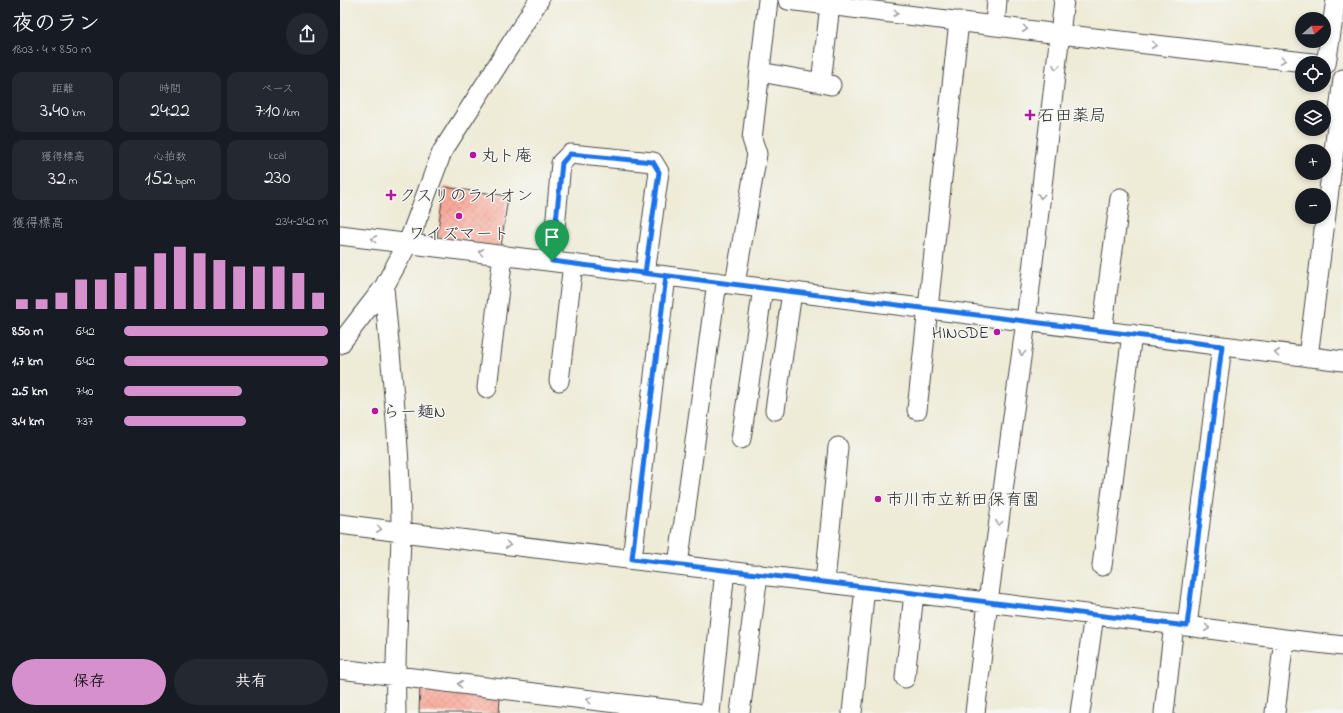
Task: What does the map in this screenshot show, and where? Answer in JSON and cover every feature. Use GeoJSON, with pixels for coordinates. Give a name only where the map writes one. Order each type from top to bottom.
{"type":"FeatureCollection","features":[{"type":"Feature","properties":{"kind":"street"},"geometry":{"type":"LineString","coordinates":[[340,344],[384,287],[408,243],[442,152],[539,0]]}},
{"type":"Feature","properties":{"kind":"street"},"geometry":{"type":"LineString","coordinates":[[678,565],[726,283],[757,154],[752,139],[768,0]]}},
{"type":"Feature","properties":{"kind":"street"},"geometry":{"type":"LineString","coordinates":[[788,0],[830,5],[870,5],[995,26],[1295,61]]}},
{"type":"Feature","properties":{"kind":"street"},"geometry":{"type":"LineString","coordinates":[[995,26],[997,0]]}},
{"type":"Feature","properties":{"kind":"street"},"geometry":{"type":"LineString","coordinates":[[975,713],[988,602],[1026,321],[1064,0]]}},
{"type":"Feature","properties":{"kind":"street"},"geometry":{"type":"LineString","coordinates":[[1328,56],[1336,0]]}},
{"type":"Feature","properties":{"kind":"street"},"geometry":{"type":"LineString","coordinates":[[760,72],[826,84],[830,5]]}},
{"type":"Feature","properties":{"kind":"street"},"geometry":{"type":"LineString","coordinates":[[917,410],[959,21]]}},
{"type":"Feature","properties":{"kind":"street"},"geometry":{"type":"LineString","coordinates":[[1308,357],[1343,79]]}},
{"type":"Feature","properties":{"kind":"street"},"geometry":{"type":"LineString","coordinates":[[552,261],[562,163],[570,154],[653,162],[659,172],[645,273]]}},
{"type":"Feature","properties":{"kind":"street"},"geometry":{"type":"LineString","coordinates":[[1102,331],[1120,198]]}},
{"type":"Feature","properties":{"kind":"street"},"geometry":{"type":"LineString","coordinates":[[340,235],[1343,361]]}},
{"type":"Feature","properties":{"kind":"street"},"geometry":{"type":"LineString","coordinates":[[486,388],[503,255]]}},
{"type":"Feature","properties":{"kind":"street"},"geometry":{"type":"LineString","coordinates":[[559,381],[573,264]]}},
{"type":"Feature","properties":{"kind":"street"},"geometry":{"type":"LineString","coordinates":[[632,559],[666,276]]}},
{"type":"Feature","properties":{"kind":"street"},"geometry":{"type":"LineString","coordinates":[[384,287],[399,455],[401,532],[395,677],[396,713]]}},
{"type":"Feature","properties":{"kind":"street"},"geometry":{"type":"LineString","coordinates":[[741,439],[763,288]]}},
{"type":"Feature","properties":{"kind":"street"},"geometry":{"type":"LineString","coordinates":[[775,410],[792,292]]}},
{"type":"Feature","properties":{"kind":"street"},"geometry":{"type":"LineString","coordinates":[[1102,566],[1132,334]]}},
{"type":"Feature","properties":{"kind":"street"},"geometry":{"type":"LineString","coordinates":[[1164,713],[1181,625],[1222,346]]}},
{"type":"Feature","properties":{"kind":"street"},"geometry":{"type":"LineString","coordinates":[[825,582],[838,447]]}},
{"type":"Feature","properties":{"kind":"street"},"geometry":{"type":"LineString","coordinates":[[340,524],[1181,625],[1343,646]]}},
{"type":"Feature","properties":{"kind":"street"},"geometry":{"type":"LineString","coordinates":[[710,713],[725,570]]}},
{"type":"Feature","properties":{"kind":"street"},"geometry":{"type":"LineString","coordinates":[[740,713],[758,574]]}},
{"type":"Feature","properties":{"kind":"street"},"geometry":{"type":"LineString","coordinates":[[852,713],[865,587]]}},
{"type":"Feature","properties":{"kind":"street"},"geometry":{"type":"LineString","coordinates":[[905,678],[914,593]]}},
{"type":"Feature","properties":{"kind":"street"},"geometry":{"type":"LineString","coordinates":[[1080,713],[1094,615]]}},
{"type":"Feature","properties":{"kind":"street"},"geometry":{"type":"LineString","coordinates":[[1275,713],[1284,639]]}},
{"type":"Feature","properties":{"kind":"street"},"geometry":{"type":"LineString","coordinates":[[340,669],[662,711],[697,713]]}},
{"type":"Feature","properties":{"kind":"building"},"geometry":{"type":"Polygon","coordinates":[[[444,187],[508,196],[501,247],[437,238],[444,187]]]}},
{"type":"Feature","properties":{"kind":"building"},"geometry":{"type":"Polygon","coordinates":[[[420,688],[500,697],[499,713],[419,713],[420,688]]]}},
{"type":"Feature","properties":{"kind":"place","name":"石田薬局"},"geometry":{"type":"Point","coordinates":[1030,115]}},
{"type":"Feature","properties":{"kind":"place","name":"丸ト庵"},"geometry":{"type":"Point","coordinates":[473,155]}},
{"type":"Feature","properties":{"kind":"place","name":"クスリのライオン"},"geometry":{"type":"Point","coordinates":[391,195]}},
{"type":"Feature","properties":{"kind":"place","name":"ワイズマート"},"geometry":{"type":"Point","coordinates":[459,216]}},
{"type":"Feature","properties":{"kind":"place","name":"HINODE"},"geometry":{"type":"Point","coordinates":[997,332]}},
{"type":"Feature","properties":{"kind":"place","name":"らー麺N"},"geometry":{"type":"Point","coordinates":[375,411]}},
{"type":"Feature","properties":{"kind":"place","name":"市川市立新田保育園"},"geometry":{"type":"Point","coordinates":[878,499]}},
{"type":"Feature","properties":{"kind":"route"},"geometry":{"type":"LineString","coordinates":[[570,154],[653,162],[659,172],[645,273],[1222,346],[1187,626],[632,559],[666,276],[552,261],[562,163],[570,154]]}}]}
